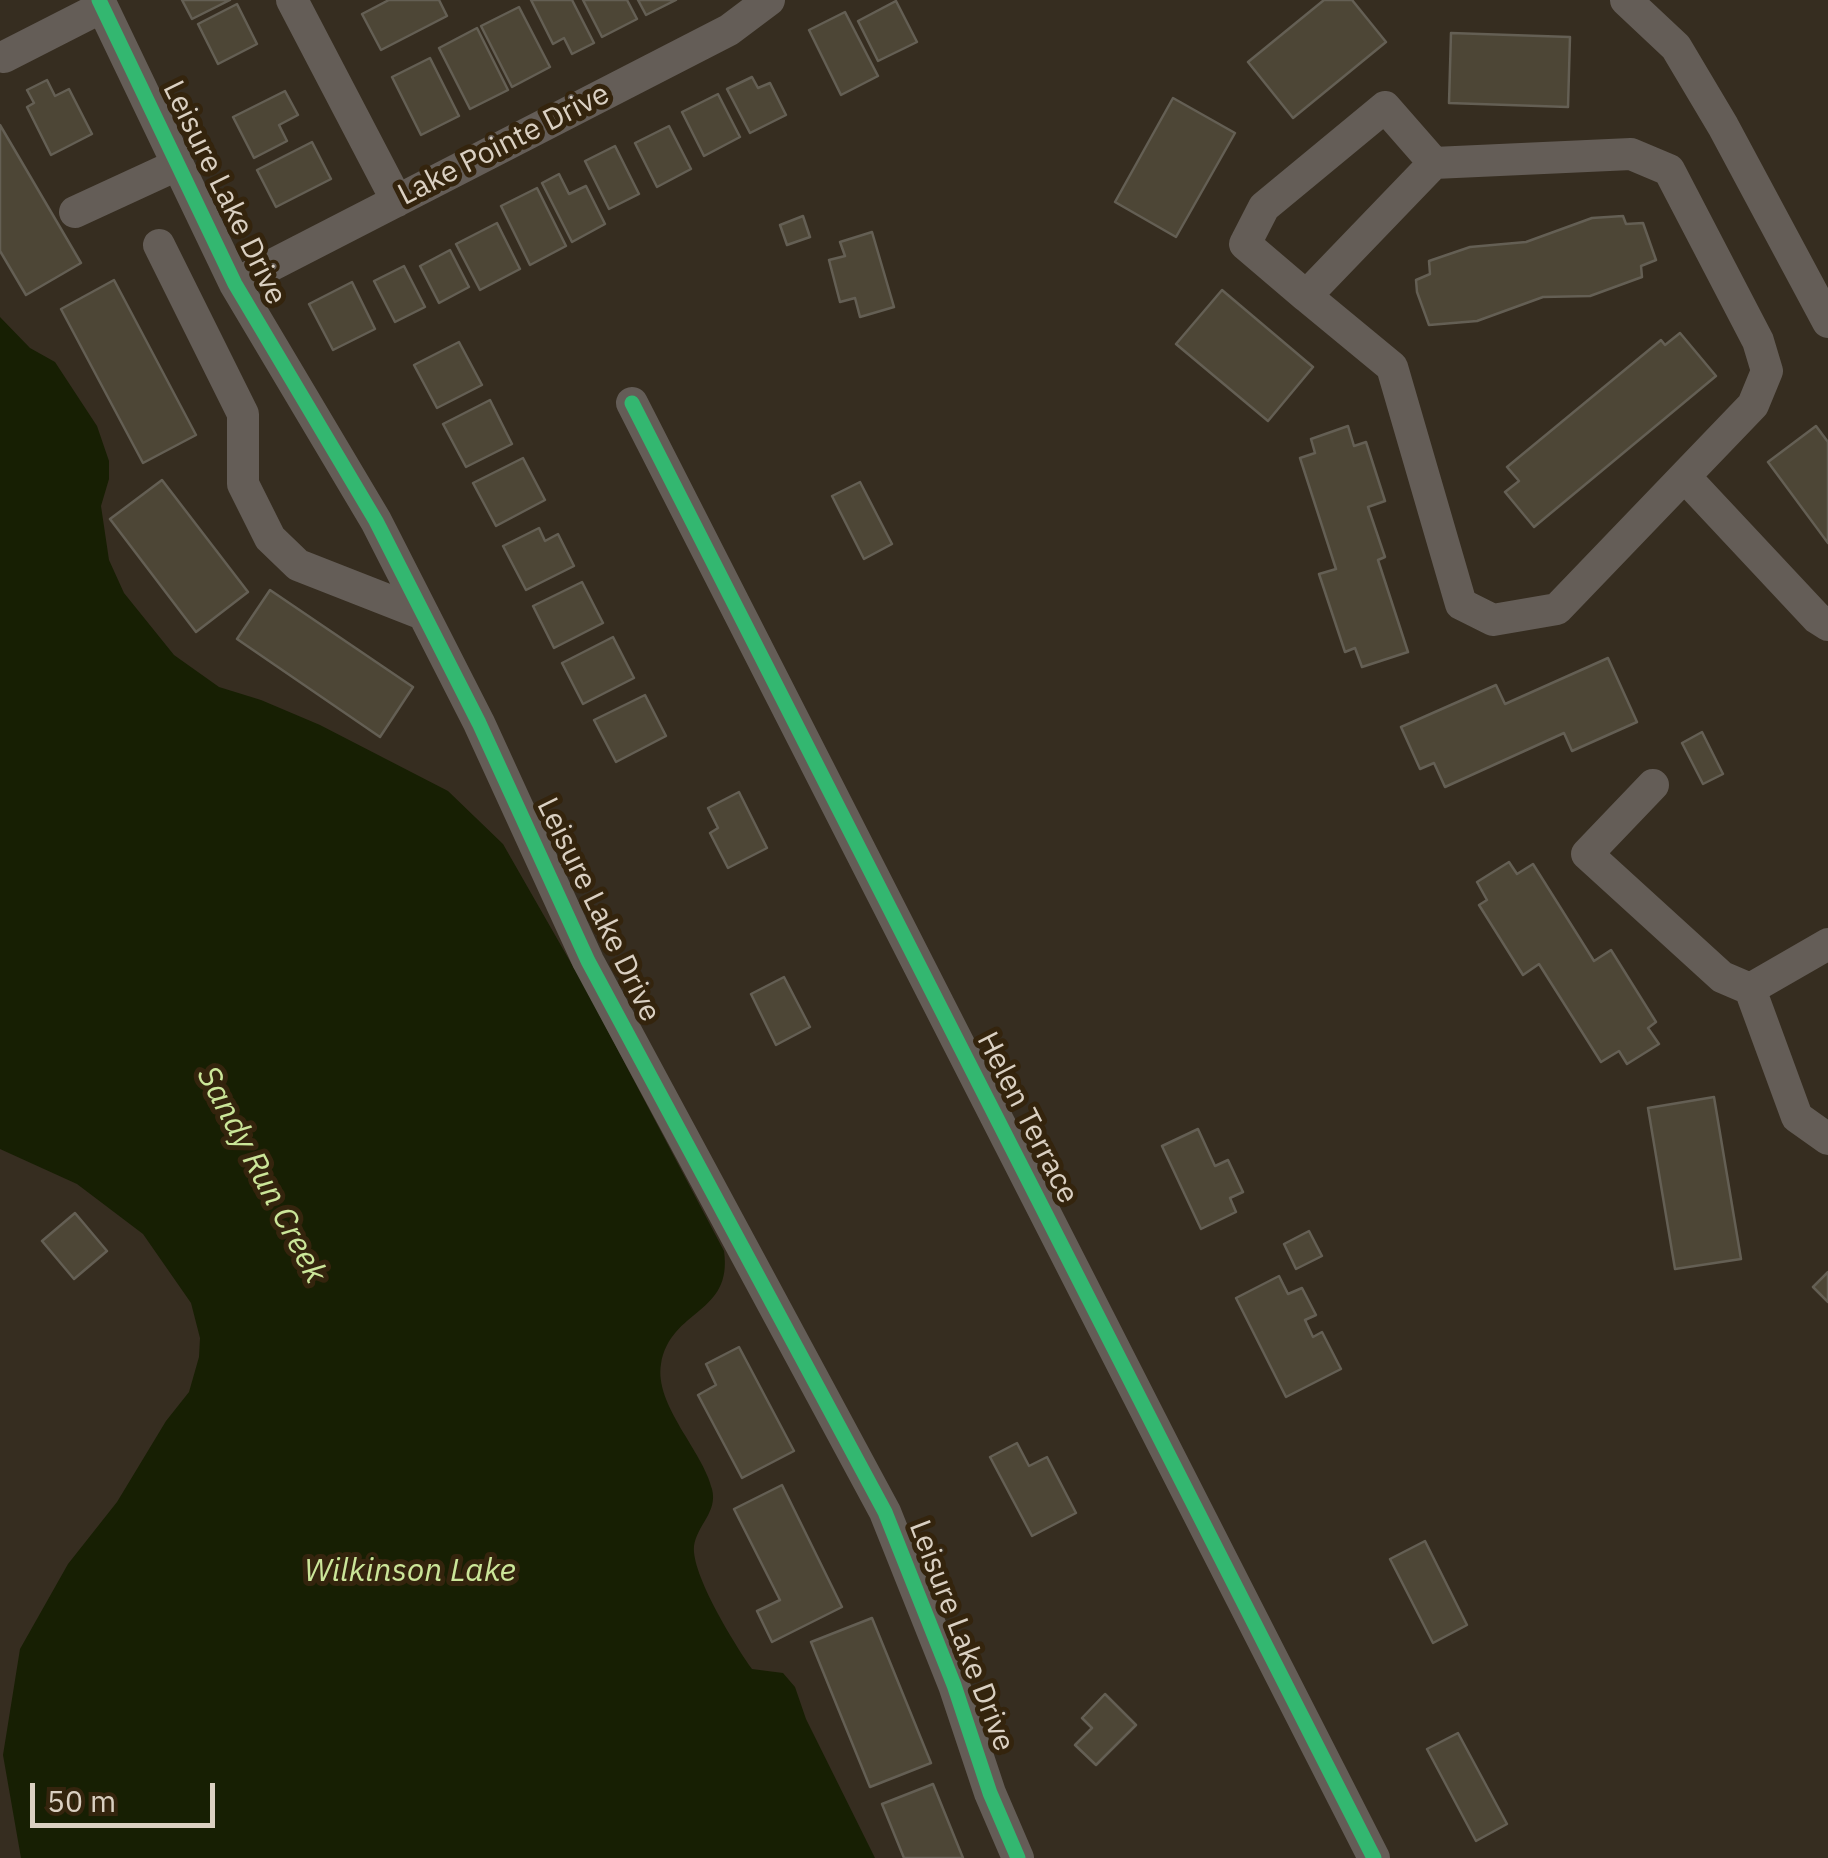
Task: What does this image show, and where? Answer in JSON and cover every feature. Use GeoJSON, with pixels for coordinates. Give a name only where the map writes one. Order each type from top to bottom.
{"type":"FeatureCollection","features":[{"type":"Feature","properties":{"kind":"street"},"geometry":{"type":"LineString","coordinates":[[292,0],[397,201]]}},
{"type":"Feature","properties":{"kind":"street","name":"Lake Pointe Drive"},"geometry":{"type":"LineString","coordinates":[[235,284],[729,30],[769,0]]}},
{"type":"Feature","properties":{"kind":"street"},"geometry":{"type":"LineString","coordinates":[[1626,0],[1676,46],[1724,126],[1828,322]]}},
{"type":"Feature","properties":{"kind":"street"},"geometry":{"type":"LineString","coordinates":[[4,56],[101,3]]}},
{"type":"Feature","properties":{"kind":"street","name":"Leisure Lake Drive"},"geometry":{"type":"LineString","coordinates":[[101,3],[235,284],[376,521],[480,723],[588,961],[884,1512],[1018,1858]]}},
{"type":"Feature","properties":{"kind":"street"},"geometry":{"type":"LineString","coordinates":[[1306,296],[1434,164],[1631,154],[1669,170],[1758,341],[1767,371],[1752,405],[1558,609],[1493,620],[1461,604],[1392,367],[1306,296],[1245,244],[1264,206],[1386,107],[1434,164]]}},
{"type":"Feature","properties":{"kind":"street"},"geometry":{"type":"LineString","coordinates":[[75,212],[178,165]]}},
{"type":"Feature","properties":{"kind":"street"},"geometry":{"type":"LineString","coordinates":[[159,246],[243,414],[243,484],[270,538],[298,565],[423,614]]}},
{"type":"Feature","properties":{"kind":"street","name":"Helen Terrace"},"geometry":{"type":"LineString","coordinates":[[632,403],[1374,1858]]}},
{"type":"Feature","properties":{"kind":"street"},"geometry":{"type":"LineString","coordinates":[[1684,477],[1817,618],[1828,625]]}},
{"type":"Feature","properties":{"kind":"street"},"geometry":{"type":"LineString","coordinates":[[1654,785],[1587,854],[1722,977],[1750,989],[1797,1117],[1828,1139]]}},
{"type":"Feature","properties":{"kind":"street"},"geometry":{"type":"LineString","coordinates":[[1750,989],[1828,944]]}},
{"type":"Feature","properties":{"kind":"water","name":"Wilkinson Lake"},"geometry":{"type":"Polygon","coordinates":[[[0,317],[30,348],[55,362],[97,426],[109,461],[109,479],[101,506],[109,560],[124,593],[174,655],[219,687],[320,725],[448,791],[503,844],[583,984],[724,1251],[719,1288],[676,1332],[661,1364],[665,1395],[712,1489],[710,1512],[694,1546],[699,1574],[752,1669],[783,1673],[795,1687],[806,1719],[875,1858],[21,1858],[3,1755],[20,1649],[68,1564],[117,1502],[166,1421],[189,1392],[200,1338],[191,1303],[143,1234],[77,1184],[0,1149],[0,317]]]}},
{"type":"Feature","properties":{"kind":"building"},"geometry":{"type":"Polygon","coordinates":[[[182,0],[230,0],[192,19],[182,0]]]}},
{"type":"Feature","properties":{"kind":"building"},"geometry":{"type":"Polygon","coordinates":[[[389,0],[439,0],[447,16],[381,50],[362,14],[389,0]]]}},
{"type":"Feature","properties":{"kind":"building"},"geometry":{"type":"Polygon","coordinates":[[[531,0],[572,0],[594,43],[572,54],[564,38],[553,44],[531,0]]]}},
{"type":"Feature","properties":{"kind":"building"},"geometry":{"type":"Polygon","coordinates":[[[583,0],[627,0],[637,19],[602,37],[583,0]]]}},
{"type":"Feature","properties":{"kind":"building"},"geometry":{"type":"Polygon","coordinates":[[[638,0],[676,0],[646,15],[638,0]]]}},
{"type":"Feature","properties":{"kind":"building"},"geometry":{"type":"Polygon","coordinates":[[[1324,0],[1352,0],[1386,42],[1293,118],[1248,62],[1324,0]]]}},
{"type":"Feature","properties":{"kind":"building"},"geometry":{"type":"Polygon","coordinates":[[[896,1],[917,42],[878,61],[858,21],[896,1]]]}},
{"type":"Feature","properties":{"kind":"building"},"geometry":{"type":"Polygon","coordinates":[[[237,4],[257,44],[218,64],[198,24],[237,4]]]}},
{"type":"Feature","properties":{"kind":"building"},"geometry":{"type":"Polygon","coordinates":[[[519,7],[550,67],[512,87],[481,26],[519,7]]]}},
{"type":"Feature","properties":{"kind":"building"},"geometry":{"type":"Polygon","coordinates":[[[845,12],[878,76],[841,95],[809,30],[845,12]]]}},
{"type":"Feature","properties":{"kind":"building"},"geometry":{"type":"Polygon","coordinates":[[[477,28],[508,90],[470,109],[439,48],[477,28]]]}},
{"type":"Feature","properties":{"kind":"building"},"geometry":{"type":"Polygon","coordinates":[[[1451,33],[1570,37],[1568,107],[1449,103],[1451,33]]]}},
{"type":"Feature","properties":{"kind":"building"},"geometry":{"type":"Polygon","coordinates":[[[430,58],[459,116],[421,135],[392,77],[430,58]]]}},
{"type":"Feature","properties":{"kind":"building"},"geometry":{"type":"Polygon","coordinates":[[[752,77],[758,88],[770,83],[786,115],[750,133],[727,89],[752,77]]]}},
{"type":"Feature","properties":{"kind":"building"},"geometry":{"type":"Polygon","coordinates":[[[47,80],[55,96],[69,89],[92,134],[51,155],[27,107],[34,103],[27,90],[47,80]]]}},
{"type":"Feature","properties":{"kind":"building"},"geometry":{"type":"Polygon","coordinates":[[[285,91],[298,115],[279,125],[287,141],[254,158],[233,117],[285,91]]]}},
{"type":"Feature","properties":{"kind":"building"},"geometry":{"type":"Polygon","coordinates":[[[718,94],[740,137],[704,156],[682,112],[718,94]]]}},
{"type":"Feature","properties":{"kind":"building"},"geometry":{"type":"Polygon","coordinates":[[[1173,98],[1235,133],[1176,237],[1115,202],[1173,98]]]}},
{"type":"Feature","properties":{"kind":"building"},"geometry":{"type":"Polygon","coordinates":[[[0,125],[81,263],[26,295],[0,251],[0,125]]]}},
{"type":"Feature","properties":{"kind":"building"},"geometry":{"type":"Polygon","coordinates":[[[669,126],[691,169],[657,187],[635,143],[669,126]]]}},
{"type":"Feature","properties":{"kind":"building"},"geometry":{"type":"Polygon","coordinates":[[[312,142],[331,179],[276,207],[257,170],[312,142]]]}},
{"type":"Feature","properties":{"kind":"building"},"geometry":{"type":"Polygon","coordinates":[[[615,146],[639,194],[609,209],[585,161],[615,146]]]}},
{"type":"Feature","properties":{"kind":"building"},"geometry":{"type":"Polygon","coordinates":[[[559,174],[569,194],[586,186],[605,224],[572,242],[542,183],[559,174]]]}},
{"type":"Feature","properties":{"kind":"building"},"geometry":{"type":"Polygon","coordinates":[[[537,188],[566,246],[530,265],[501,206],[537,188]]]}},
{"type":"Feature","properties":{"kind":"building"},"geometry":{"type":"Polygon","coordinates":[[[803,216],[810,237],[787,245],[780,225],[803,216]]]}},
{"type":"Feature","properties":{"kind":"building"},"geometry":{"type":"Polygon","coordinates":[[[1623,216],[1626,224],[1643,223],[1656,260],[1641,266],[1642,277],[1590,296],[1543,297],[1477,321],[1429,325],[1416,280],[1430,274],[1429,261],[1470,247],[1526,242],[1592,218],[1623,216]]]}},
{"type":"Feature","properties":{"kind":"building"},"geometry":{"type":"Polygon","coordinates":[[[497,223],[520,269],[480,290],[456,244],[497,223]]]}},
{"type":"Feature","properties":{"kind":"building"},"geometry":{"type":"Polygon","coordinates":[[[872,232],[894,307],[860,317],[855,298],[840,302],[829,260],[845,256],[840,242],[872,232]]]}},
{"type":"Feature","properties":{"kind":"building"},"geometry":{"type":"Polygon","coordinates":[[[450,250],[469,287],[439,303],[420,266],[450,250]]]}},
{"type":"Feature","properties":{"kind":"building"},"geometry":{"type":"Polygon","coordinates":[[[404,266],[425,307],[395,322],[374,281],[404,266]]]}},
{"type":"Feature","properties":{"kind":"building"},"geometry":{"type":"Polygon","coordinates":[[[114,280],[196,435],[143,463],[61,309],[114,280]]]}},
{"type":"Feature","properties":{"kind":"building"},"geometry":{"type":"Polygon","coordinates":[[[352,282],[375,329],[333,350],[309,304],[352,282]]]}},
{"type":"Feature","properties":{"kind":"building"},"geometry":{"type":"Polygon","coordinates":[[[1222,290],[1313,367],[1268,421],[1176,344],[1222,290]]]}},
{"type":"Feature","properties":{"kind":"building"},"geometry":{"type":"Polygon","coordinates":[[[1680,333],[1716,376],[1534,527],[1505,492],[1519,481],[1507,467],[1661,340],[1665,345],[1680,333]]]}},
{"type":"Feature","properties":{"kind":"building"},"geometry":{"type":"Polygon","coordinates":[[[459,342],[482,385],[437,408],[414,365],[459,342]]]}},
{"type":"Feature","properties":{"kind":"building"},"geometry":{"type":"Polygon","coordinates":[[[490,400],[512,444],[466,467],[443,424],[490,400]]]}},
{"type":"Feature","properties":{"kind":"building"},"geometry":{"type":"Polygon","coordinates":[[[1348,426],[1354,446],[1366,442],[1385,501],[1368,507],[1385,557],[1378,560],[1408,652],[1362,667],[1355,648],[1345,652],[1319,574],[1336,569],[1300,458],[1315,453],[1311,439],[1348,426]]]}},
{"type":"Feature","properties":{"kind":"building"},"geometry":{"type":"Polygon","coordinates":[[[1816,426],[1828,442],[1828,543],[1768,462],[1816,426]]]}},
{"type":"Feature","properties":{"kind":"building"},"geometry":{"type":"Polygon","coordinates":[[[523,458],[545,500],[496,526],[473,483],[523,458]]]}},
{"type":"Feature","properties":{"kind":"building"},"geometry":{"type":"Polygon","coordinates":[[[162,480],[248,592],[196,632],[110,519],[162,480]]]}},
{"type":"Feature","properties":{"kind":"building"},"geometry":{"type":"Polygon","coordinates":[[[860,482],[892,544],[864,559],[832,496],[860,482]]]}},
{"type":"Feature","properties":{"kind":"building"},"geometry":{"type":"Polygon","coordinates":[[[539,528],[545,541],[558,534],[574,566],[526,590],[503,546],[539,528]]]}},
{"type":"Feature","properties":{"kind":"building"},"geometry":{"type":"Polygon","coordinates":[[[582,582],[603,623],[554,648],[533,606],[582,582]]]}},
{"type":"Feature","properties":{"kind":"building"},"geometry":{"type":"Polygon","coordinates":[[[270,590],[413,687],[380,737],[237,639],[270,590]]]}},
{"type":"Feature","properties":{"kind":"building"},"geometry":{"type":"Polygon","coordinates":[[[613,637],[634,678],[583,704],[562,663],[613,637]]]}},
{"type":"Feature","properties":{"kind":"building"},"geometry":{"type":"Polygon","coordinates":[[[1608,658],[1637,722],[1572,751],[1564,733],[1445,787],[1434,763],[1420,769],[1401,727],[1496,685],[1505,704],[1608,658]]]}},
{"type":"Feature","properties":{"kind":"building"},"geometry":{"type":"Polygon","coordinates":[[[645,695],[666,736],[616,762],[594,720],[645,695]]]}},
{"type":"Feature","properties":{"kind":"building"},"geometry":{"type":"Polygon","coordinates":[[[1702,732],[1723,774],[1703,784],[1682,743],[1702,732]]]}},
{"type":"Feature","properties":{"kind":"building"},"geometry":{"type":"Polygon","coordinates":[[[739,792],[767,848],[728,868],[710,833],[718,828],[708,808],[739,792]]]}},
{"type":"Feature","properties":{"kind":"building"},"geometry":{"type":"Polygon","coordinates":[[[1509,862],[1517,874],[1533,864],[1594,961],[1611,950],[1656,1022],[1648,1028],[1659,1044],[1627,1064],[1619,1051],[1601,1062],[1539,964],[1523,975],[1479,905],[1487,900],[1477,882],[1509,862]]]}},
{"type":"Feature","properties":{"kind":"building"},"geometry":{"type":"Polygon","coordinates":[[[784,977],[810,1027],[776,1045],[751,994],[784,977]]]}},
{"type":"Feature","properties":{"kind":"building"},"geometry":{"type":"Polygon","coordinates":[[[1714,1097],[1741,1259],[1675,1269],[1648,1108],[1714,1097]]]}},
{"type":"Feature","properties":{"kind":"building"},"geometry":{"type":"Polygon","coordinates":[[[1198,1129],[1215,1166],[1228,1160],[1243,1192],[1230,1198],[1236,1212],[1201,1229],[1162,1146],[1198,1129]]]}},
{"type":"Feature","properties":{"kind":"building"},"geometry":{"type":"Polygon","coordinates":[[[75,1213],[107,1251],[74,1279],[42,1241],[75,1213]]]}},
{"type":"Feature","properties":{"kind":"building"},"geometry":{"type":"Polygon","coordinates":[[[1309,1231],[1322,1256],[1296,1269],[1284,1244],[1309,1231]]]}},
{"type":"Feature","properties":{"kind":"building"},"geometry":{"type":"Polygon","coordinates":[[[1828,1272],[1828,1302],[1813,1287],[1828,1272]]]}},
{"type":"Feature","properties":{"kind":"building"},"geometry":{"type":"Polygon","coordinates":[[[1279,1276],[1288,1294],[1302,1288],[1316,1315],[1305,1320],[1313,1337],[1322,1332],[1341,1369],[1286,1397],[1236,1298],[1279,1276]]]}},
{"type":"Feature","properties":{"kind":"building"},"geometry":{"type":"Polygon","coordinates":[[[739,1347],[794,1451],[742,1478],[698,1395],[716,1385],[706,1364],[739,1347]]]}},
{"type":"Feature","properties":{"kind":"building"},"geometry":{"type":"Polygon","coordinates":[[[1017,1443],[1029,1466],[1047,1457],[1076,1513],[1032,1536],[990,1457],[1017,1443]]]}},
{"type":"Feature","properties":{"kind":"building"},"geometry":{"type":"Polygon","coordinates":[[[782,1485],[842,1607],[772,1642],[757,1611],[780,1600],[734,1509],[782,1485]]]}},
{"type":"Feature","properties":{"kind":"building"},"geometry":{"type":"Polygon","coordinates":[[[1425,1541],[1467,1625],[1433,1643],[1390,1559],[1425,1541]]]}},
{"type":"Feature","properties":{"kind":"building"},"geometry":{"type":"Polygon","coordinates":[[[872,1618],[931,1763],[870,1787],[811,1642],[872,1618]]]}},
{"type":"Feature","properties":{"kind":"building"},"geometry":{"type":"Polygon","coordinates":[[[1105,1694],[1136,1725],[1096,1765],[1075,1745],[1092,1728],[1082,1718],[1105,1694]]]}},
{"type":"Feature","properties":{"kind":"building"},"geometry":{"type":"Polygon","coordinates":[[[1458,1733],[1507,1824],[1476,1841],[1427,1749],[1458,1733]]]}},
{"type":"Feature","properties":{"kind":"building"},"geometry":{"type":"Polygon","coordinates":[[[933,1784],[963,1858],[904,1858],[882,1804],[933,1784]]]}},
{"type":"Feature","properties":{"kind":"cycle path"},"geometry":{"type":"LineString","coordinates":[[99,0],[235,284],[376,521],[479,723],[588,961],[885,1512],[1018,1858]]}},
{"type":"Feature","properties":{"kind":"cycle path"},"geometry":{"type":"LineString","coordinates":[[632,403],[1374,1858]]}},
{"type":"Feature","properties":{"kind":"water label","name":"Sandy Run Creek"},"geometry":{"type":"Point","coordinates":[261,1175]}}]}
